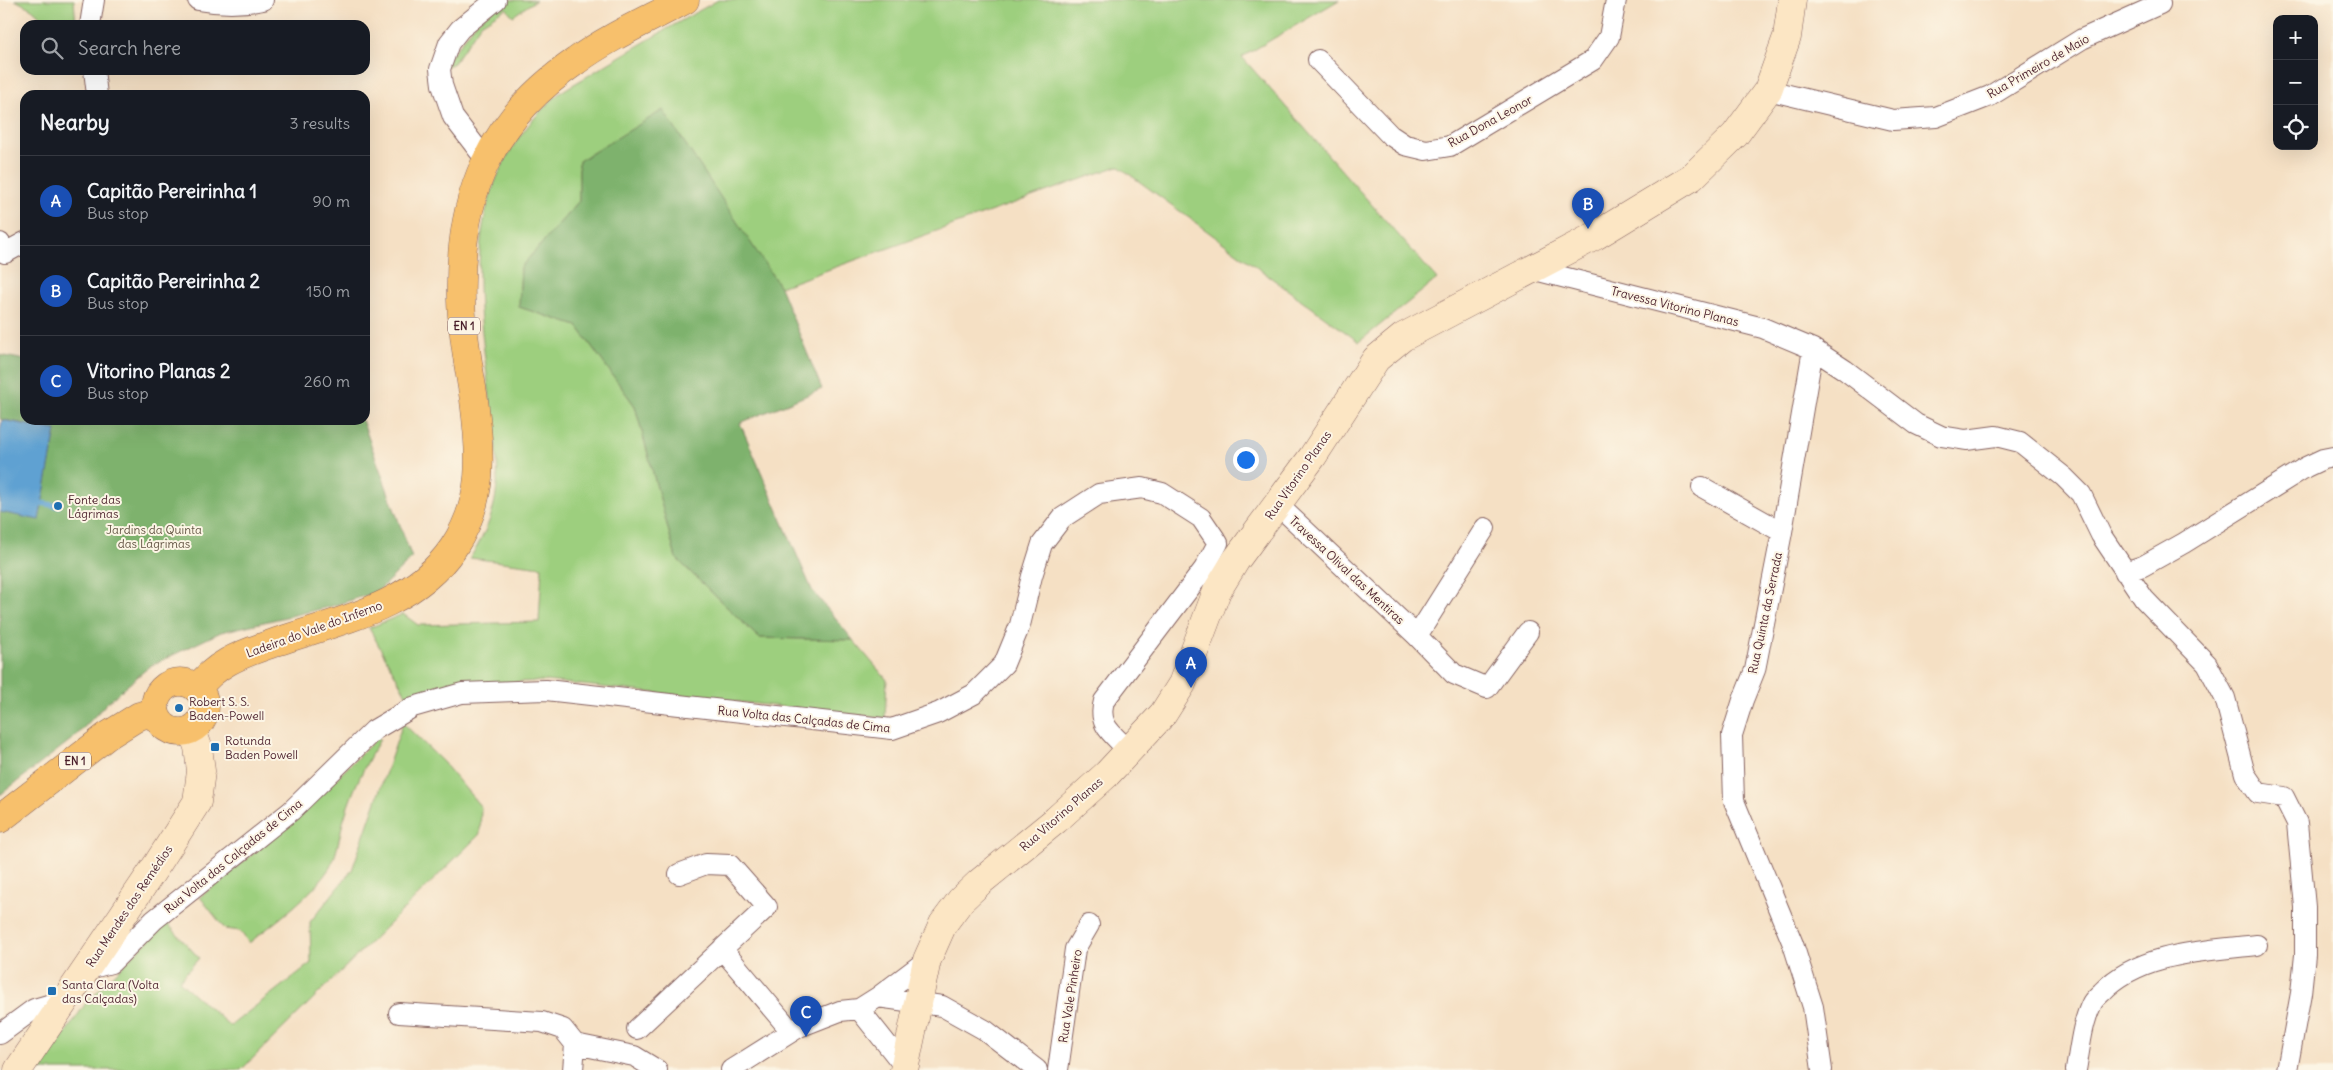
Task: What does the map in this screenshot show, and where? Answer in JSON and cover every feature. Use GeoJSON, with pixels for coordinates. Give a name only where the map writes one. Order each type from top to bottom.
{"type":"FeatureCollection","features":[{"type":"Feature","properties":{"kind":"main road","name":"Ladeira do Vale do Inferno"},"geometry":{"type":"LineString","coordinates":[[197,689],[211,673],[243,654],[361,614],[399,597],[435,568],[452,549],[468,522],[478,491],[480,448],[461,302],[462,243],[469,201],[486,160],[511,120],[542,86],[578,59],[685,0]]}},
{"type":"Feature","properties":{"kind":"main road"},"geometry":{"type":"LineString","coordinates":[[183,682],[197,689],[204,699],[204,713],[192,730],[175,732],[161,725],[155,712],[155,700],[168,684],[183,682]]}},
{"type":"Feature","properties":{"kind":"main road","name":"EN 1"},"geometry":{"type":"LineString","coordinates":[[0,819],[107,736],[139,716],[155,712]]}},
{"type":"Feature","properties":{"kind":"street"},"geometry":{"type":"LineString","coordinates":[[91,20],[94,0]]}},
{"type":"Feature","properties":{"kind":"street"},"geometry":{"type":"LineString","coordinates":[[198,0],[213,3],[239,3],[263,0]]}},
{"type":"Feature","properties":{"kind":"street"},"geometry":{"type":"LineString","coordinates":[[486,160],[453,117],[442,85],[440,69],[449,43],[460,29],[496,0]]}},
{"type":"Feature","properties":{"kind":"street","name":"Rua Dona Leonor"},"geometry":{"type":"LineString","coordinates":[[1318,60],[1390,135],[1405,145],[1426,150],[1450,146],[1593,60],[1609,37],[1616,0]]}},
{"type":"Feature","properties":{"kind":"street","name":"Rua Vitorino Planas"},"geometry":{"type":"LineString","coordinates":[[905,1068],[927,960],[943,924],[961,900],[1056,820],[1107,774],[1162,714],[1182,684],[1216,591],[1236,560],[1314,456],[1376,359],[1403,337],[1596,236],[1692,177],[1735,135],[1768,90],[1787,37],[1792,0]]}},
{"type":"Feature","properties":{"kind":"street","name":"Rua Primeiro de Maio"},"geometry":{"type":"LineString","coordinates":[[1768,90],[1893,120],[1936,117],[1990,96],[2082,39],[2160,4]]}},
{"type":"Feature","properties":{"kind":"street"},"geometry":{"type":"LineString","coordinates":[[95,75],[96,90]]}},
{"type":"Feature","properties":{"kind":"street"},"geometry":{"type":"LineString","coordinates":[[0,242],[5,252],[20,244]]}},
{"type":"Feature","properties":{"kind":"street","name":"Travessa Vitorino Planas"},"geometry":{"type":"LineString","coordinates":[[1534,270],[1763,328],[1813,349],[1916,424],[1941,436],[1966,440],[1996,436],[2020,442],[2064,477],[2081,494],[2101,535],[2144,599],[2207,664],[2225,698],[2245,774],[2258,793],[2284,797],[2297,823],[2306,907],[2305,955],[2301,993],[2287,1070]]}},
{"type":"Feature","properties":{"kind":"street","name":"Rua Quinta da Serrada"},"geometry":{"type":"LineString","coordinates":[[1813,349],[1782,532],[1755,670],[1732,735],[1734,800],[1794,944],[1813,1007],[1822,1070]]}},
{"type":"Feature","properties":{"kind":"street"},"geometry":{"type":"LineString","coordinates":[[2125,572],[2143,566],[2184,543],[2306,467],[2323,459],[2333,458]]}},
{"type":"Feature","properties":{"kind":"street"},"geometry":{"type":"LineString","coordinates":[[1702,486],[1782,532]]}},
{"type":"Feature","properties":{"kind":"street","name":"Rua Volta das Calçadas de Cima"},"geometry":{"type":"LineString","coordinates":[[85,970],[111,963],[154,920],[291,811],[374,730],[412,707],[462,693],[546,690],[892,729],[938,713],[974,694],[1004,664],[1020,625],[1042,544],[1062,518],[1099,494],[1142,488],[1162,493],[1201,518],[1218,543],[1204,570],[1104,701],[1101,714],[1105,725],[1129,751]]}},
{"type":"Feature","properties":{"kind":"street","name":"Travessa Olival das Mentiras"},"geometry":{"type":"LineString","coordinates":[[1278,504],[1418,636],[1454,674],[1487,688],[1528,632]]}},
{"type":"Feature","properties":{"kind":"street"},"geometry":{"type":"LineString","coordinates":[[1418,636],[1485,528]]}},
{"type":"Feature","properties":{"kind":"street","name":"Rua Mendes dos Remédios"},"geometry":{"type":"LineString","coordinates":[[18,1070],[197,802],[201,771],[198,747],[192,730]]}},
{"type":"Feature","properties":{"kind":"street"},"geometry":{"type":"LineString","coordinates":[[637,1029],[767,907],[730,865],[706,864],[679,874]]}},
{"type":"Feature","properties":{"kind":"street","name":"Rua Vale Pinheiro"},"geometry":{"type":"LineString","coordinates":[[1058,1070],[1075,949],[1089,925]]}},
{"type":"Feature","properties":{"kind":"street"},"geometry":{"type":"LineString","coordinates":[[2076,1070],[2081,1040],[2093,1002],[2114,979],[2149,964],[2181,954],[2257,945]]}},
{"type":"Feature","properties":{"kind":"street"},"geometry":{"type":"LineString","coordinates":[[722,950],[791,1031]]}},
{"type":"Feature","properties":{"kind":"street","name":"Rua Vitorino Planas"},"geometry":{"type":"LineString","coordinates":[[731,1070],[791,1031],[840,1011],[859,1009],[927,960]]}},
{"type":"Feature","properties":{"kind":"street"},"geometry":{"type":"LineString","coordinates":[[878,997],[917,1009],[964,1019],[985,1030],[1037,1070]]}},
{"type":"Feature","properties":{"kind":"street"},"geometry":{"type":"LineString","coordinates":[[0,1034],[34,1009],[65,1000]]}},
{"type":"Feature","properties":{"kind":"street"},"geometry":{"type":"LineString","coordinates":[[859,1009],[917,1009]]}},
{"type":"Feature","properties":{"kind":"street"},"geometry":{"type":"LineString","coordinates":[[859,1009],[905,1068]]}},
{"type":"Feature","properties":{"kind":"street"},"geometry":{"type":"LineString","coordinates":[[399,1013],[542,1022],[563,1029],[576,1044],[634,1056],[657,1070]]}},
{"type":"Feature","properties":{"kind":"street"},"geometry":{"type":"LineString","coordinates":[[573,1070],[576,1044]]}},
{"type":"Feature","properties":{"kind":"green space"},"geometry":{"type":"Polygon","coordinates":[[[15,0],[74,0],[76,20],[44,20],[32,9],[15,0]]]}},
{"type":"Feature","properties":{"kind":"green space"},"geometry":{"type":"Polygon","coordinates":[[[506,0],[536,0],[513,16],[506,8],[481,24],[454,63],[446,67],[447,61],[477,22],[506,0]]]}},
{"type":"Feature","properties":{"kind":"green space"},"geometry":{"type":"Polygon","coordinates":[[[718,0],[1339,0],[1242,57],[1437,279],[1359,342],[1118,166],[780,287],[663,111],[579,161],[579,201],[521,267],[519,307],[577,326],[635,406],[676,558],[759,638],[853,640],[887,680],[885,718],[546,681],[460,684],[408,698],[369,628],[403,614],[418,625],[539,622],[542,567],[470,558],[490,520],[497,485],[496,448],[485,363],[479,281],[481,242],[488,205],[501,168],[522,133],[557,95],[625,53],[718,0]]]}},
{"type":"Feature","properties":{"kind":"green space"},"geometry":{"type":"Polygon","coordinates":[[[663,110],[780,287],[822,389],[740,423],[812,590],[853,640],[759,638],[676,558],[635,406],[577,326],[519,307],[521,267],[579,201],[579,161],[663,110]]]}},
{"type":"Feature","properties":{"kind":"green space","name":"Jardins da Quinta das Lágrimas"},"geometry":{"type":"Polygon","coordinates":[[[0,355],[20,359],[20,423],[0,419],[0,355]]]}},
{"type":"Feature","properties":{"kind":"green space","name":"Jardins da Quinta das Lágrimas"},"geometry":{"type":"Polygon","coordinates":[[[31,425],[364,425],[412,558],[377,592],[329,607],[221,632],[150,666],[107,703],[76,736],[0,795],[0,512],[39,519],[56,430],[31,425]]]}},
{"type":"Feature","properties":{"kind":"green space"},"geometry":{"type":"Polygon","coordinates":[[[403,723],[443,762],[481,807],[480,834],[241,1070],[40,1070],[86,1003],[166,922],[199,958],[179,981],[230,1026],[311,963],[310,922],[352,870],[403,723]]]}},
{"type":"Feature","properties":{"kind":"green space"},"geometry":{"type":"Polygon","coordinates":[[[378,737],[380,739],[360,776],[348,806],[333,861],[323,877],[293,908],[249,943],[240,931],[225,929],[200,897],[296,819],[378,737]]]}},
{"type":"Feature","properties":{"kind":"water"},"geometry":{"type":"Polygon","coordinates":[[[2,420],[20,423],[20,425],[56,430],[39,520],[0,512],[0,431],[2,420]]]}},
{"type":"Feature","properties":{"kind":"waterway"},"geometry":{"type":"LineString","coordinates":[[35,502],[58,506]]}},
{"type":"Feature","properties":{"kind":"place","name":"Capitão Pereirinha 2"},"geometry":{"type":"Point","coordinates":[1588,229]}},
{"type":"Feature","properties":{"kind":"place","name":"Fonte das Lágrimas"},"geometry":{"type":"Point","coordinates":[58,506]}},
{"type":"Feature","properties":{"kind":"place","name":"Capitão Pereirinha 1"},"geometry":{"type":"Point","coordinates":[1191,688]}},
{"type":"Feature","properties":{"kind":"place","name":"Robert S. S. Baden-Powell"},"geometry":{"type":"Point","coordinates":[179,708]}},
{"type":"Feature","properties":{"kind":"place","name":"Rotunda Baden Powell"},"geometry":{"type":"Point","coordinates":[215,747]}},
{"type":"Feature","properties":{"kind":"place","name":"Santa Clara (Volta das Calçadas)"},"geometry":{"type":"Point","coordinates":[52,991]}},
{"type":"Feature","properties":{"kind":"place","name":"Vitorino Planas 2"},"geometry":{"type":"Point","coordinates":[806,1037]}}]}
